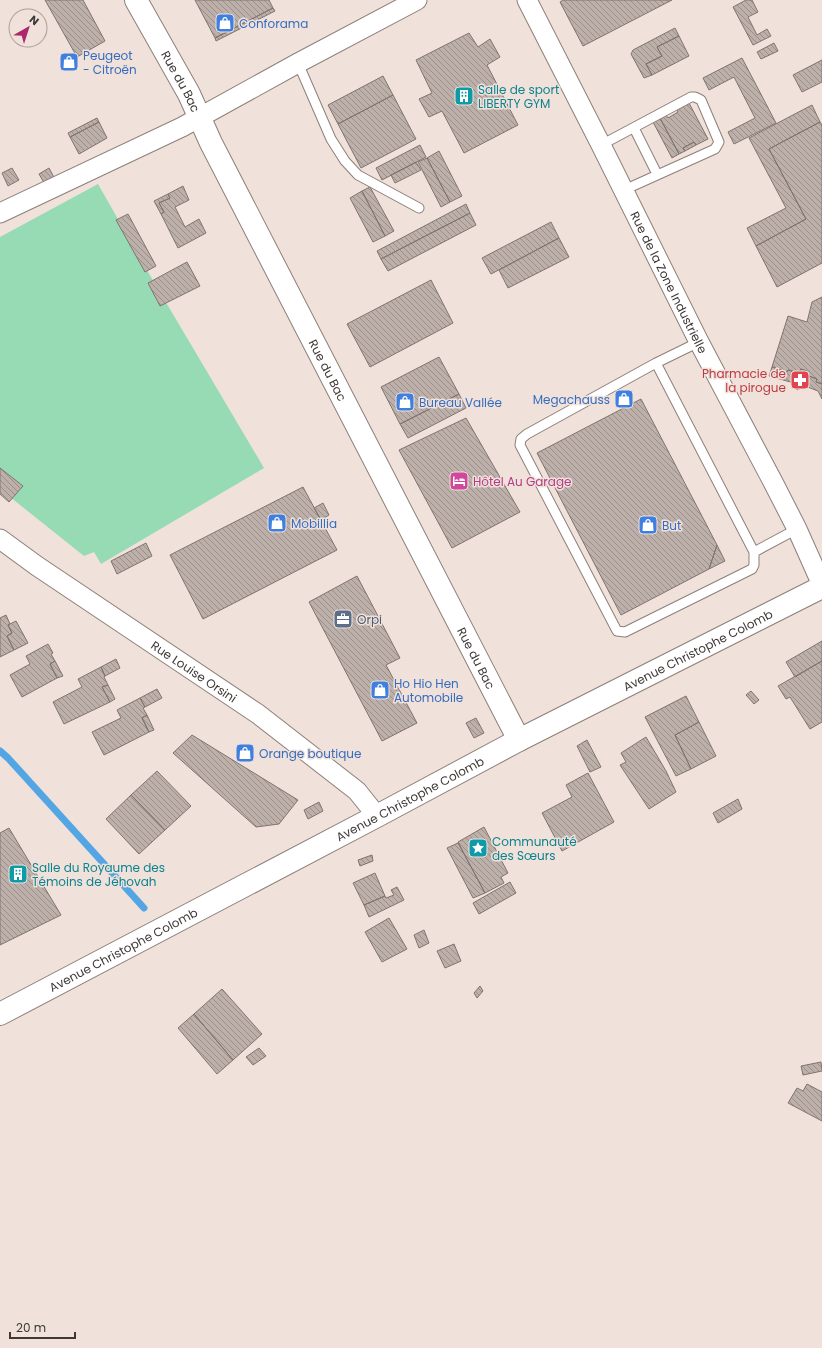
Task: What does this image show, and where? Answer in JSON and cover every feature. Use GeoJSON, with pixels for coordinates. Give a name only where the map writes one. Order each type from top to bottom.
{"type":"FeatureCollection","features":[{"type":"Feature","properties":{"kind":"street","name":"Rue du Bac"},"geometry":{"type":"LineString","coordinates":[[136,0],[189,94],[211,143],[519,740]]}},
{"type":"Feature","properties":{"kind":"street"},"geometry":{"type":"LineString","coordinates":[[0,213],[182,127],[200,116],[222,106],[298,62],[417,0]]}},
{"type":"Feature","properties":{"kind":"street","name":"Rue de la Zone Industrielle"},"geometry":{"type":"LineString","coordinates":[[527,0],[624,190],[699,342],[797,529],[822,586]]}},
{"type":"Feature","properties":{"kind":"street","name":"Rue Louise Orsini"},"geometry":{"type":"LineString","coordinates":[[0,540],[258,714],[357,791],[377,816]]}},
{"type":"Feature","properties":{"kind":"street","name":"Avenue Christophe Colomb"},"geometry":{"type":"LineString","coordinates":[[0,1014],[519,740],[822,586]]}},
{"type":"Feature","properties":{"kind":"lane"},"geometry":{"type":"LineString","coordinates":[[298,62],[331,139],[345,160],[358,175],[418,208]]}},
{"type":"Feature","properties":{"kind":"lane"},"geometry":{"type":"LineString","coordinates":[[601,145],[691,97],[701,100],[719,142],[715,149],[624,190]]}},
{"type":"Feature","properties":{"kind":"lane"},"geometry":{"type":"LineString","coordinates":[[634,128],[657,174]]}},
{"type":"Feature","properties":{"kind":"lane"},"geometry":{"type":"LineString","coordinates":[[656,363],[754,552],[754,564],[752,569],[625,632],[617,631],[520,445],[521,439],[527,434],[656,363],[699,342]]}},
{"type":"Feature","properties":{"kind":"lane"},"geometry":{"type":"LineString","coordinates":[[754,552],[797,529]]}},
{"type":"Feature","properties":{"kind":"green space"},"geometry":{"type":"Polygon","coordinates":[[[98,184],[264,468],[101,564],[94,552],[84,556],[0,489],[0,237],[98,184]]]}},
{"type":"Feature","properties":{"kind":"building"},"geometry":{"type":"Polygon","coordinates":[[[45,0],[83,0],[105,41],[77,57],[45,0]]]}},
{"type":"Feature","properties":{"kind":"building","name":"Conforama"},"geometry":{"type":"Polygon","coordinates":[[[195,0],[269,0],[273,8],[215,38],[195,0]]]}},
{"type":"Feature","properties":{"kind":"building"},"geometry":{"type":"Polygon","coordinates":[[[563,0],[672,0],[583,46],[560,2],[563,0]]]}},
{"type":"Feature","properties":{"kind":"building"},"geometry":{"type":"Polygon","coordinates":[[[746,0],[752,0],[758,12],[748,17],[757,35],[767,29],[771,36],[753,45],[733,7],[746,0]]]}},
{"type":"Feature","properties":{"kind":"building"},"geometry":{"type":"Polygon","coordinates":[[[273,8],[275,11],[216,41],[215,38],[273,8]]]}},
{"type":"Feature","properties":{"kind":"building"},"geometry":{"type":"Polygon","coordinates":[[[675,28],[679,36],[657,47],[662,56],[646,64],[652,75],[644,78],[631,54],[633,50],[675,28]]]}},
{"type":"Feature","properties":{"kind":"building","name":"Salle de sport LIBERTY GYM"},"geometry":{"type":"Polygon","coordinates":[[[469,33],[478,47],[490,39],[500,57],[487,65],[518,125],[464,153],[442,111],[429,117],[419,99],[432,93],[416,60],[469,33]]]}},
{"type":"Feature","properties":{"kind":"building"},"geometry":{"type":"Polygon","coordinates":[[[679,36],[689,56],[652,75],[646,64],[662,56],[657,47],[679,36]]]}},
{"type":"Feature","properties":{"kind":"building"},"geometry":{"type":"Polygon","coordinates":[[[774,43],[778,51],[761,59],[757,52],[774,43]]]}},
{"type":"Feature","properties":{"kind":"building"},"geometry":{"type":"Polygon","coordinates":[[[742,58],[776,123],[734,144],[728,132],[755,118],[734,77],[709,90],[703,78],[742,58]]]}},
{"type":"Feature","properties":{"kind":"building"},"geometry":{"type":"Polygon","coordinates":[[[822,60],[822,82],[802,92],[793,75],[822,60]]]}},
{"type":"Feature","properties":{"kind":"building"},"geometry":{"type":"Polygon","coordinates":[[[383,76],[393,95],[338,124],[328,105],[383,76]]]}},
{"type":"Feature","properties":{"kind":"building"},"geometry":{"type":"Polygon","coordinates":[[[393,95],[416,139],[361,168],[338,124],[393,95]]]}},
{"type":"Feature","properties":{"kind":"building"},"geometry":{"type":"Polygon","coordinates":[[[689,103],[708,139],[696,145],[694,142],[683,148],[685,151],[679,154],[660,118],[666,115],[668,118],[678,112],[677,109],[689,103]]]}},
{"type":"Feature","properties":{"kind":"building"},"geometry":{"type":"Polygon","coordinates":[[[812,105],[820,122],[769,149],[806,219],[756,246],[747,228],[786,208],[749,138],[812,105]]]}},
{"type":"Feature","properties":{"kind":"building"},"geometry":{"type":"Polygon","coordinates":[[[97,118],[99,122],[70,137],[68,133],[97,118]]]}},
{"type":"Feature","properties":{"kind":"building"},"geometry":{"type":"Polygon","coordinates":[[[660,118],[679,154],[672,158],[653,122],[660,118]]]}},
{"type":"Feature","properties":{"kind":"building"},"geometry":{"type":"Polygon","coordinates":[[[99,122],[107,138],[79,154],[70,137],[99,122]]]}},
{"type":"Feature","properties":{"kind":"building"},"geometry":{"type":"Polygon","coordinates":[[[820,122],[822,125],[822,263],[777,287],[756,246],[806,219],[769,149],[820,122]]]}},
{"type":"Feature","properties":{"kind":"building"},"geometry":{"type":"Polygon","coordinates":[[[694,142],[696,145],[685,151],[683,148],[694,142]]]}},
{"type":"Feature","properties":{"kind":"building"},"geometry":{"type":"Polygon","coordinates":[[[420,145],[426,157],[382,180],[376,168],[420,145]]]}},
{"type":"Feature","properties":{"kind":"building"},"geometry":{"type":"Polygon","coordinates":[[[439,151],[462,196],[450,202],[427,158],[439,151]]]}},
{"type":"Feature","properties":{"kind":"building"},"geometry":{"type":"Polygon","coordinates":[[[427,158],[450,202],[441,207],[418,162],[427,158]]]}},
{"type":"Feature","properties":{"kind":"building"},"geometry":{"type":"Polygon","coordinates":[[[416,162],[421,170],[395,183],[391,175],[416,162]]]}},
{"type":"Feature","properties":{"kind":"building"},"geometry":{"type":"Polygon","coordinates":[[[12,168],[19,180],[8,186],[2,173],[12,168]]]}},
{"type":"Feature","properties":{"kind":"building"},"geometry":{"type":"Polygon","coordinates":[[[49,168],[56,181],[46,186],[39,174],[49,168]]]}},
{"type":"Feature","properties":{"kind":"building"},"geometry":{"type":"Polygon","coordinates":[[[183,186],[189,200],[175,207],[185,227],[199,219],[206,233],[178,248],[161,214],[164,212],[159,203],[170,198],[168,194],[183,186]]]}},
{"type":"Feature","properties":{"kind":"building"},"geometry":{"type":"Polygon","coordinates":[[[370,187],[394,231],[385,236],[362,191],[370,187]]]}},
{"type":"Feature","properties":{"kind":"building"},"geometry":{"type":"Polygon","coordinates":[[[362,191],[385,236],[373,242],[350,198],[362,191]]]}},
{"type":"Feature","properties":{"kind":"building"},"geometry":{"type":"Polygon","coordinates":[[[168,194],[170,198],[159,203],[164,212],[161,214],[154,201],[168,194]]]}},
{"type":"Feature","properties":{"kind":"building"},"geometry":{"type":"Polygon","coordinates":[[[466,204],[470,213],[381,259],[377,251],[466,204]]]}},
{"type":"Feature","properties":{"kind":"building"},"geometry":{"type":"Polygon","coordinates":[[[470,213],[476,225],[388,271],[381,259],[470,213]]]}},
{"type":"Feature","properties":{"kind":"building"},"geometry":{"type":"Polygon","coordinates":[[[128,214],[156,266],[145,272],[116,220],[128,214]]]}},
{"type":"Feature","properties":{"kind":"building"},"geometry":{"type":"Polygon","coordinates":[[[551,222],[559,238],[491,274],[482,258],[551,222]]]}},
{"type":"Feature","properties":{"kind":"building"},"geometry":{"type":"Polygon","coordinates":[[[559,238],[569,257],[508,288],[499,270],[559,238]]]}},
{"type":"Feature","properties":{"kind":"building"},"geometry":{"type":"Polygon","coordinates":[[[187,262],[200,286],[160,306],[148,283],[187,262]]]}},
{"type":"Feature","properties":{"kind":"building"},"geometry":{"type":"Polygon","coordinates":[[[431,280],[453,323],[370,367],[347,324],[431,280]]]}},
{"type":"Feature","properties":{"kind":"building"},"geometry":{"type":"Polygon","coordinates":[[[822,297],[822,384],[816,382],[817,379],[806,375],[807,371],[801,369],[799,373],[788,370],[787,372],[772,367],[788,316],[807,322],[812,302],[822,297]]]}},
{"type":"Feature","properties":{"kind":"building"},"geometry":{"type":"Polygon","coordinates":[[[439,357],[459,394],[400,424],[381,387],[439,357]]]}},
{"type":"Feature","properties":{"kind":"building"},"geometry":{"type":"Polygon","coordinates":[[[772,367],[787,372],[788,370],[799,373],[801,369],[807,371],[806,375],[817,379],[816,382],[822,384],[822,399],[818,391],[805,386],[797,390],[794,383],[769,376],[772,367]]]}},
{"type":"Feature","properties":{"kind":"building"},"geometry":{"type":"Polygon","coordinates":[[[459,394],[466,408],[408,438],[400,424],[459,394]]]}},
{"type":"Feature","properties":{"kind":"building"},"geometry":{"type":"Polygon","coordinates":[[[641,399],[717,545],[709,569],[621,615],[537,453],[641,399]]]}},
{"type":"Feature","properties":{"kind":"building","name":"Hôtel Au Garage"},"geometry":{"type":"Polygon","coordinates":[[[466,418],[520,512],[452,548],[399,450],[466,418]]]}},
{"type":"Feature","properties":{"kind":"building"},"geometry":{"type":"Polygon","coordinates":[[[0,468],[23,486],[9,502],[0,494],[0,468]]]}},
{"type":"Feature","properties":{"kind":"building"},"geometry":{"type":"Polygon","coordinates":[[[303,487],[337,550],[203,619],[170,555],[303,487]]]}},
{"type":"Feature","properties":{"kind":"building"},"geometry":{"type":"Polygon","coordinates":[[[323,503],[329,515],[321,520],[314,508],[323,503]]]}},
{"type":"Feature","properties":{"kind":"building"},"geometry":{"type":"Polygon","coordinates":[[[146,543],[152,556],[117,574],[111,561],[146,543]]]}},
{"type":"Feature","properties":{"kind":"building"},"geometry":{"type":"Polygon","coordinates":[[[717,545],[725,561],[709,569],[717,545]]]}},
{"type":"Feature","properties":{"kind":"building"},"geometry":{"type":"Polygon","coordinates":[[[357,576],[400,658],[386,665],[417,723],[382,741],[309,602],[357,576]]]}},
{"type":"Feature","properties":{"kind":"building"},"geometry":{"type":"Polygon","coordinates":[[[6,615],[10,624],[8,625],[12,633],[7,636],[14,650],[0,657],[0,618],[6,615]]]}},
{"type":"Feature","properties":{"kind":"building"},"geometry":{"type":"Polygon","coordinates":[[[16,621],[28,643],[14,650],[7,636],[12,633],[8,625],[16,621]]]}},
{"type":"Feature","properties":{"kind":"building"},"geometry":{"type":"Polygon","coordinates":[[[822,641],[822,661],[795,677],[786,662],[822,641]]]}},
{"type":"Feature","properties":{"kind":"building"},"geometry":{"type":"Polygon","coordinates":[[[48,644],[55,661],[50,664],[57,678],[22,697],[10,675],[30,664],[26,656],[48,644]]]}},
{"type":"Feature","properties":{"kind":"building"},"geometry":{"type":"Polygon","coordinates":[[[116,659],[120,668],[105,676],[101,667],[116,659]]]}},
{"type":"Feature","properties":{"kind":"building"},"geometry":{"type":"Polygon","coordinates":[[[55,661],[63,676],[57,678],[50,664],[55,661]]]}},
{"type":"Feature","properties":{"kind":"building"},"geometry":{"type":"Polygon","coordinates":[[[822,661],[822,722],[810,729],[790,697],[786,699],[778,686],[822,661]]]}},
{"type":"Feature","properties":{"kind":"building"},"geometry":{"type":"Polygon","coordinates":[[[101,667],[108,685],[102,687],[110,702],[64,724],[53,702],[82,687],[78,679],[101,667]]]}},
{"type":"Feature","properties":{"kind":"building"},"geometry":{"type":"Polygon","coordinates":[[[108,685],[115,699],[110,702],[102,687],[108,685]]]}},
{"type":"Feature","properties":{"kind":"building"},"geometry":{"type":"Polygon","coordinates":[[[157,689],[162,698],[145,707],[140,698],[157,689]]]}},
{"type":"Feature","properties":{"kind":"building"},"geometry":{"type":"Polygon","coordinates":[[[751,691],[759,700],[754,704],[746,695],[751,691]]]}},
{"type":"Feature","properties":{"kind":"building"},"geometry":{"type":"Polygon","coordinates":[[[686,696],[699,722],[675,735],[691,769],[676,776],[645,717],[686,696]]]}},
{"type":"Feature","properties":{"kind":"building"},"geometry":{"type":"Polygon","coordinates":[[[140,698],[147,715],[142,718],[149,732],[104,755],[92,732],[121,718],[117,710],[140,698]]]}},
{"type":"Feature","properties":{"kind":"building"},"geometry":{"type":"Polygon","coordinates":[[[147,715],[154,730],[149,732],[142,718],[147,715]]]}},
{"type":"Feature","properties":{"kind":"building"},"geometry":{"type":"Polygon","coordinates":[[[476,718],[484,733],[474,738],[466,723],[476,718]]]}},
{"type":"Feature","properties":{"kind":"building"},"geometry":{"type":"Polygon","coordinates":[[[699,722],[716,756],[691,769],[675,735],[699,722]]]}},
{"type":"Feature","properties":{"kind":"building"},"geometry":{"type":"Polygon","coordinates":[[[192,735],[298,800],[279,824],[256,827],[173,753],[192,735]]]}},
{"type":"Feature","properties":{"kind":"building"},"geometry":{"type":"Polygon","coordinates":[[[646,737],[666,771],[676,792],[649,809],[620,765],[626,762],[621,753],[646,737]]]}},
{"type":"Feature","properties":{"kind":"building"},"geometry":{"type":"Polygon","coordinates":[[[587,740],[601,767],[590,772],[577,746],[587,740]]]}},
{"type":"Feature","properties":{"kind":"building"},"geometry":{"type":"Polygon","coordinates":[[[157,771],[191,806],[165,830],[131,795],[157,771]]]}},
{"type":"Feature","properties":{"kind":"building"},"geometry":{"type":"Polygon","coordinates":[[[588,773],[614,822],[562,851],[542,813],[572,797],[566,785],[588,773]]]}},
{"type":"Feature","properties":{"kind":"building"},"geometry":{"type":"Polygon","coordinates":[[[131,795],[165,830],[139,854],[106,819],[131,795]]]}},
{"type":"Feature","properties":{"kind":"building"},"geometry":{"type":"Polygon","coordinates":[[[738,799],[742,809],[718,823],[713,813],[738,799]]]}},
{"type":"Feature","properties":{"kind":"building"},"geometry":{"type":"Polygon","coordinates":[[[319,802],[323,811],[308,819],[304,810],[319,802]]]}},
{"type":"Feature","properties":{"kind":"building"},"geometry":{"type":"Polygon","coordinates":[[[484,827],[508,873],[501,877],[504,883],[485,893],[458,842],[484,827]]]}},
{"type":"Feature","properties":{"kind":"building","name":"Salle du Royaume des Témoins de Jéhovah"},"geometry":{"type":"Polygon","coordinates":[[[9,828],[61,915],[0,945],[0,833],[9,828]]]}},
{"type":"Feature","properties":{"kind":"building"},"geometry":{"type":"Polygon","coordinates":[[[458,843],[485,893],[473,898],[447,848],[458,843]]]}},
{"type":"Feature","properties":{"kind":"building"},"geometry":{"type":"Polygon","coordinates":[[[372,855],[373,861],[360,866],[358,860],[372,855]]]}},
{"type":"Feature","properties":{"kind":"building"},"geometry":{"type":"Polygon","coordinates":[[[375,873],[385,896],[364,905],[353,883],[375,873]]]}},
{"type":"Feature","properties":{"kind":"building"},"geometry":{"type":"Polygon","coordinates":[[[510,882],[516,893],[479,914],[473,903],[510,882]]]}},
{"type":"Feature","properties":{"kind":"building"},"geometry":{"type":"Polygon","coordinates":[[[397,887],[404,900],[369,917],[364,905],[385,896],[386,898],[394,895],[391,890],[397,887]]]}},
{"type":"Feature","properties":{"kind":"building"},"geometry":{"type":"Polygon","coordinates":[[[389,918],[407,949],[382,962],[365,932],[389,918]]]}},
{"type":"Feature","properties":{"kind":"building"},"geometry":{"type":"Polygon","coordinates":[[[424,930],[429,943],[419,948],[414,935],[424,930]]]}},
{"type":"Feature","properties":{"kind":"building"},"geometry":{"type":"Polygon","coordinates":[[[454,944],[461,961],[445,968],[437,951],[454,944]]]}},
{"type":"Feature","properties":{"kind":"building"},"geometry":{"type":"Polygon","coordinates":[[[480,986],[483,991],[477,998],[474,993],[480,986]]]}},
{"type":"Feature","properties":{"kind":"building"},"geometry":{"type":"Polygon","coordinates":[[[222,989],[262,1034],[233,1060],[194,1014],[222,989]]]}},
{"type":"Feature","properties":{"kind":"building"},"geometry":{"type":"Polygon","coordinates":[[[194,1014],[233,1060],[217,1074],[178,1028],[194,1014]]]}},
{"type":"Feature","properties":{"kind":"building"},"geometry":{"type":"Polygon","coordinates":[[[259,1048],[266,1056],[253,1065],[246,1057],[259,1048]]]}},
{"type":"Feature","properties":{"kind":"building"},"geometry":{"type":"Polygon","coordinates":[[[821,1062],[822,1071],[803,1075],[801,1066],[821,1062]]]}},
{"type":"Feature","properties":{"kind":"building"},"geometry":{"type":"Polygon","coordinates":[[[807,1084],[822,1092],[822,1121],[788,1103],[797,1088],[803,1091],[807,1084]]]}},
{"type":"Feature","properties":{"kind":"waterway"},"geometry":{"type":"LineString","coordinates":[[0,751],[144,908]]}},
{"type":"Feature","properties":{"kind":"place","name":"Conforama"},"geometry":{"type":"Point","coordinates":[225,23]}},
{"type":"Feature","properties":{"kind":"place","name":"Peugeot - Citroën"},"geometry":{"type":"Point","coordinates":[69,62]}},
{"type":"Feature","properties":{"kind":"place","name":"Salle de sport LIBERTY GYM"},"geometry":{"type":"Point","coordinates":[464,96]}},
{"type":"Feature","properties":{"kind":"place","name":"Pharmacie de la pirogue"},"geometry":{"type":"Point","coordinates":[800,380]}},
{"type":"Feature","properties":{"kind":"place","name":"Megachauss"},"geometry":{"type":"Point","coordinates":[624,399]}},
{"type":"Feature","properties":{"kind":"place","name":"Bureau Vallée"},"geometry":{"type":"Point","coordinates":[405,402]}},
{"type":"Feature","properties":{"kind":"place","name":"Hôtel Au Garage"},"geometry":{"type":"Point","coordinates":[459,481]}},
{"type":"Feature","properties":{"kind":"place","name":"Mobillia"},"geometry":{"type":"Point","coordinates":[277,523]}},
{"type":"Feature","properties":{"kind":"place","name":"But"},"geometry":{"type":"Point","coordinates":[648,525]}},
{"type":"Feature","properties":{"kind":"place","name":"Orpi"},"geometry":{"type":"Point","coordinates":[343,619]}},
{"type":"Feature","properties":{"kind":"place","name":"Ho Hio Hen Automobile"},"geometry":{"type":"Point","coordinates":[380,690]}},
{"type":"Feature","properties":{"kind":"place","name":"Orange boutique"},"geometry":{"type":"Point","coordinates":[245,753]}},
{"type":"Feature","properties":{"kind":"place","name":"Communauté des Sœurs"},"geometry":{"type":"Point","coordinates":[478,848]}},
{"type":"Feature","properties":{"kind":"place","name":"Salle du Royaume des Témoins de Jéhovah"},"geometry":{"type":"Point","coordinates":[18,874]}}]}
